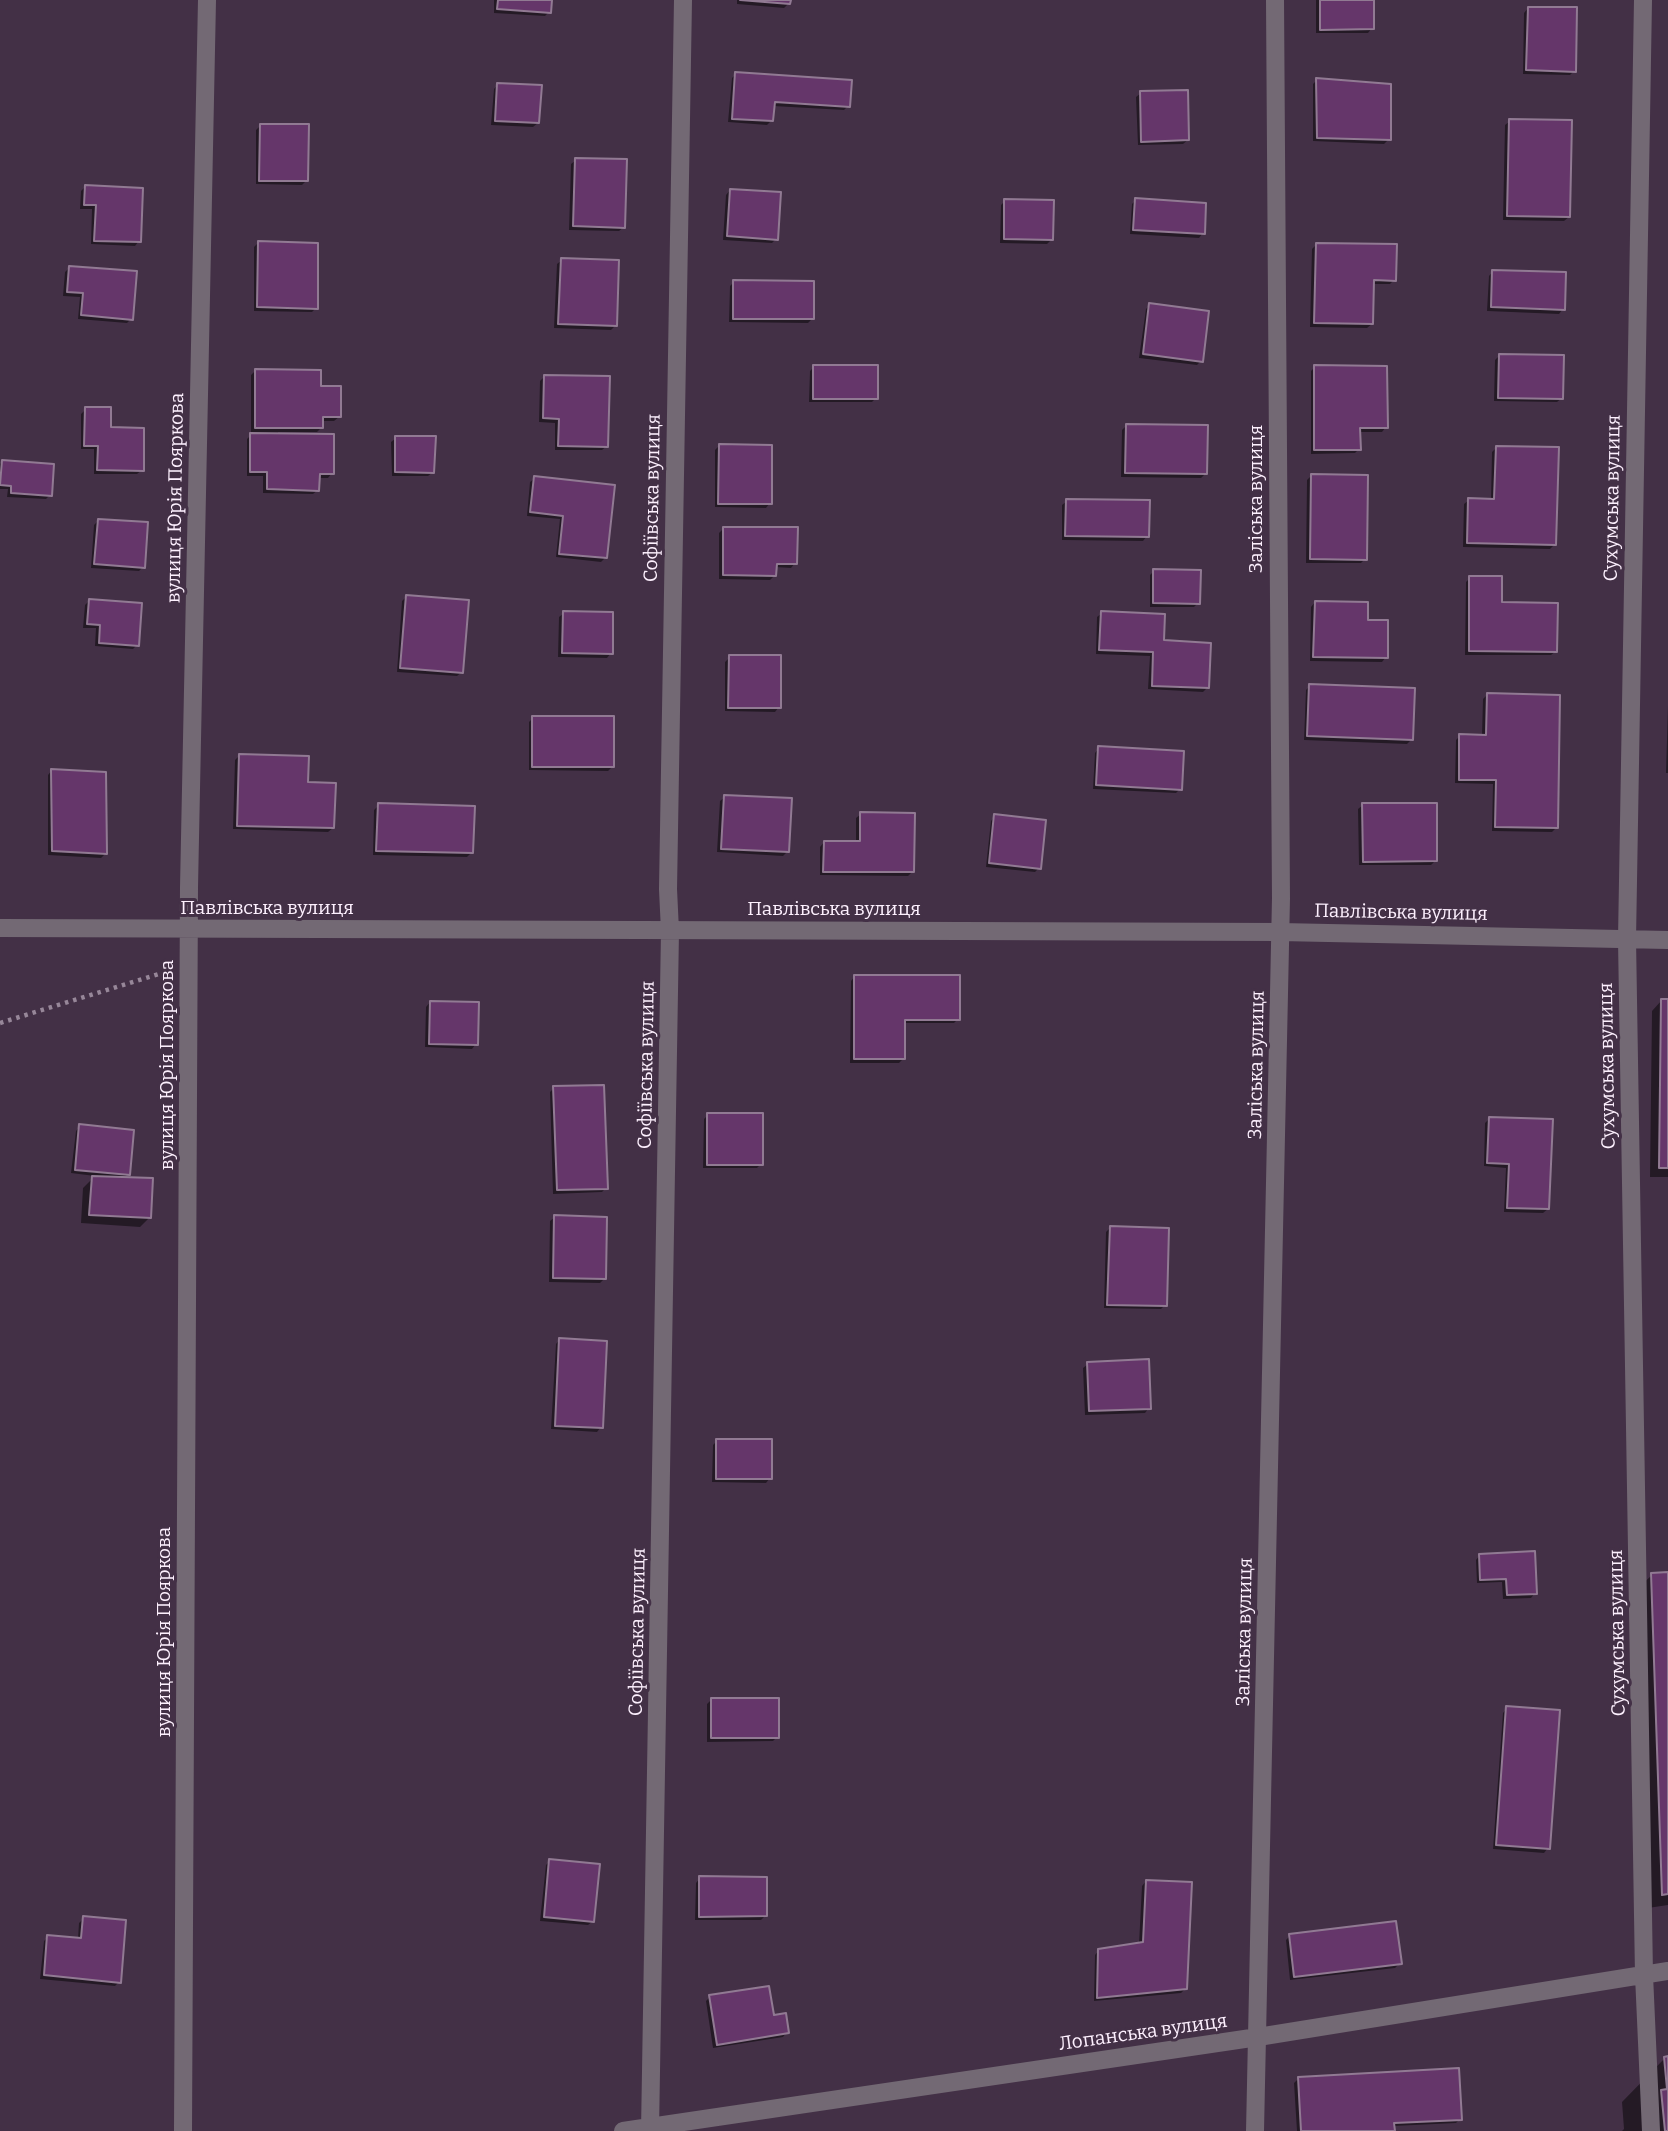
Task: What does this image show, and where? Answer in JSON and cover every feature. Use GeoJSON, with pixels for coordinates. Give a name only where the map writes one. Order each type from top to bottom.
{"type":"FeatureCollection","features":[{"type":"Feature","properties":{"kind":"street","name":"вулиця Юрія Пояркова"},"geometry":{"type":"LineString","coordinates":[[184,2131],[189,887],[207,0]]}},
{"type":"Feature","properties":{"kind":"street","name":"Софіївська вулиця"},"geometry":{"type":"LineString","coordinates":[[650,2129],[683,0]]}},
{"type":"Feature","properties":{"kind":"street","name":"Заліська вулиця"},"geometry":{"type":"LineString","coordinates":[[1255,2131],[1280,932],[1275,0]]}},
{"type":"Feature","properties":{"kind":"street","name":"Сухумська вулиця"},"geometry":{"type":"LineString","coordinates":[[1643,0],[1627,939],[1644,1975],[1651,2131]]}},
{"type":"Feature","properties":{"kind":"street","name":"Павлівська вулиця"},"geometry":{"type":"LineString","coordinates":[[0,928],[1280,932],[1668,940]]}},
{"type":"Feature","properties":{"kind":"street","name":"Лопанська вулиця"},"geometry":{"type":"LineString","coordinates":[[623,2131],[1258,2037],[1668,1971]]}},
{"type":"Feature","properties":{"kind":"path"},"geometry":{"type":"LineString","coordinates":[[0,1023],[189,963]]}},
{"type":"Feature","properties":{"kind":"building"},"geometry":{"type":"Polygon","coordinates":[[[498,0],[552,0],[551,13],[497,9],[498,0]]]}},
{"type":"Feature","properties":{"kind":"building"},"geometry":{"type":"Polygon","coordinates":[[[740,0],[791,0],[790,4],[740,0]]]}},
{"type":"Feature","properties":{"kind":"building"},"geometry":{"type":"Polygon","coordinates":[[[1320,0],[1374,0],[1374,29],[1320,30],[1320,0]]]}},
{"type":"Feature","properties":{"kind":"building"},"geometry":{"type":"Polygon","coordinates":[[[1528,7],[1577,7],[1576,72],[1526,70],[1528,7]]]}},
{"type":"Feature","properties":{"kind":"building"},"geometry":{"type":"Polygon","coordinates":[[[735,72],[852,80],[850,107],[775,102],[773,121],[732,119],[735,72]]]}},
{"type":"Feature","properties":{"kind":"building"},"geometry":{"type":"Polygon","coordinates":[[[1316,78],[1391,84],[1391,140],[1317,138],[1316,78]]]}},
{"type":"Feature","properties":{"kind":"building"},"geometry":{"type":"Polygon","coordinates":[[[497,83],[542,85],[539,123],[495,121],[497,83]]]}},
{"type":"Feature","properties":{"kind":"building"},"geometry":{"type":"Polygon","coordinates":[[[1188,90],[1189,140],[1141,142],[1140,91],[1188,90]]]}},
{"type":"Feature","properties":{"kind":"building"},"geometry":{"type":"Polygon","coordinates":[[[1509,119],[1572,120],[1570,217],[1507,216],[1509,119]]]}},
{"type":"Feature","properties":{"kind":"building"},"geometry":{"type":"Polygon","coordinates":[[[260,124],[309,124],[308,181],[259,181],[260,124]]]}},
{"type":"Feature","properties":{"kind":"building"},"geometry":{"type":"Polygon","coordinates":[[[575,158],[627,159],[625,228],[573,226],[575,158]]]}},
{"type":"Feature","properties":{"kind":"building"},"geometry":{"type":"Polygon","coordinates":[[[85,185],[143,188],[141,242],[94,241],[96,205],[84,205],[85,185]]]}},
{"type":"Feature","properties":{"kind":"building"},"geometry":{"type":"Polygon","coordinates":[[[730,189],[781,192],[778,240],[727,236],[730,189]]]}},
{"type":"Feature","properties":{"kind":"building"},"geometry":{"type":"Polygon","coordinates":[[[1135,198],[1206,203],[1205,234],[1133,230],[1135,198]]]}},
{"type":"Feature","properties":{"kind":"building"},"geometry":{"type":"Polygon","coordinates":[[[1004,199],[1054,200],[1053,240],[1004,239],[1004,199]]]}},
{"type":"Feature","properties":{"kind":"building"},"geometry":{"type":"Polygon","coordinates":[[[258,241],[318,243],[318,309],[257,307],[258,241]]]}},
{"type":"Feature","properties":{"kind":"building"},"geometry":{"type":"Polygon","coordinates":[[[1316,243],[1397,244],[1396,281],[1374,280],[1373,324],[1314,323],[1316,243]]]}},
{"type":"Feature","properties":{"kind":"building"},"geometry":{"type":"Polygon","coordinates":[[[561,258],[619,260],[617,326],[558,324],[561,258]]]}},
{"type":"Feature","properties":{"kind":"building"},"geometry":{"type":"Polygon","coordinates":[[[69,266],[137,271],[133,320],[81,315],[83,293],[67,292],[69,266]]]}},
{"type":"Feature","properties":{"kind":"building"},"geometry":{"type":"Polygon","coordinates":[[[1492,270],[1566,272],[1565,310],[1491,307],[1492,270]]]}},
{"type":"Feature","properties":{"kind":"building"},"geometry":{"type":"Polygon","coordinates":[[[733,280],[814,281],[814,319],[733,319],[733,280]]]}},
{"type":"Feature","properties":{"kind":"building"},"geometry":{"type":"Polygon","coordinates":[[[1149,303],[1209,311],[1203,362],[1143,354],[1149,303]]]}},
{"type":"Feature","properties":{"kind":"building"},"geometry":{"type":"Polygon","coordinates":[[[1499,354],[1564,355],[1563,399],[1498,398],[1499,354]]]}},
{"type":"Feature","properties":{"kind":"building"},"geometry":{"type":"Polygon","coordinates":[[[813,365],[878,365],[878,399],[813,399],[813,365]]]}},
{"type":"Feature","properties":{"kind":"building"},"geometry":{"type":"Polygon","coordinates":[[[1314,365],[1387,366],[1388,428],[1360,428],[1361,450],[1314,450],[1314,365]]]}},
{"type":"Feature","properties":{"kind":"building"},"geometry":{"type":"Polygon","coordinates":[[[255,369],[321,370],[321,386],[341,386],[341,417],[323,417],[323,428],[255,428],[255,369]]]}},
{"type":"Feature","properties":{"kind":"building"},"geometry":{"type":"Polygon","coordinates":[[[544,375],[610,376],[608,447],[558,446],[559,419],[543,418],[544,375]]]}},
{"type":"Feature","properties":{"kind":"building"},"geometry":{"type":"Polygon","coordinates":[[[85,407],[111,407],[111,427],[144,428],[144,471],[97,470],[98,446],[84,446],[85,407]]]}},
{"type":"Feature","properties":{"kind":"building"},"geometry":{"type":"Polygon","coordinates":[[[1126,424],[1208,425],[1207,474],[1125,473],[1126,424]]]}},
{"type":"Feature","properties":{"kind":"building"},"geometry":{"type":"Polygon","coordinates":[[[250,433],[334,434],[334,474],[320,474],[319,491],[267,489],[267,472],[250,472],[250,433]]]}},
{"type":"Feature","properties":{"kind":"building"},"geometry":{"type":"Polygon","coordinates":[[[395,436],[436,436],[434,473],[395,472],[395,436]]]}},
{"type":"Feature","properties":{"kind":"building"},"geometry":{"type":"Polygon","coordinates":[[[719,444],[772,445],[772,504],[718,504],[719,444]]]}},
{"type":"Feature","properties":{"kind":"building"},"geometry":{"type":"Polygon","coordinates":[[[1496,446],[1559,447],[1556,545],[1467,543],[1468,498],[1494,499],[1496,446]]]}},
{"type":"Feature","properties":{"kind":"building"},"geometry":{"type":"Polygon","coordinates":[[[2,460],[54,464],[52,496],[11,493],[11,486],[0,485],[2,460]]]}},
{"type":"Feature","properties":{"kind":"building"},"geometry":{"type":"Polygon","coordinates":[[[1311,474],[1368,475],[1367,560],[1310,559],[1311,474]]]}},
{"type":"Feature","properties":{"kind":"building"},"geometry":{"type":"Polygon","coordinates":[[[534,476],[615,485],[607,558],[559,554],[563,516],[530,512],[534,476]]]}},
{"type":"Feature","properties":{"kind":"building"},"geometry":{"type":"Polygon","coordinates":[[[1066,499],[1150,500],[1149,537],[1065,536],[1066,499]]]}},
{"type":"Feature","properties":{"kind":"building"},"geometry":{"type":"Polygon","coordinates":[[[98,519],[148,522],[145,568],[94,564],[98,519]]]}},
{"type":"Feature","properties":{"kind":"building"},"geometry":{"type":"Polygon","coordinates":[[[723,527],[798,527],[797,564],[777,564],[776,576],[723,575],[723,527]]]}},
{"type":"Feature","properties":{"kind":"building"},"geometry":{"type":"Polygon","coordinates":[[[1153,569],[1201,570],[1200,604],[1153,603],[1153,569]]]}},
{"type":"Feature","properties":{"kind":"building"},"geometry":{"type":"Polygon","coordinates":[[[1469,576],[1502,576],[1502,602],[1558,603],[1557,652],[1469,651],[1469,576]]]}},
{"type":"Feature","properties":{"kind":"building"},"geometry":{"type":"Polygon","coordinates":[[[406,595],[469,600],[463,673],[400,668],[406,595]]]}},
{"type":"Feature","properties":{"kind":"building"},"geometry":{"type":"Polygon","coordinates":[[[89,599],[142,603],[139,646],[99,643],[100,625],[87,624],[89,599]]]}},
{"type":"Feature","properties":{"kind":"building"},"geometry":{"type":"Polygon","coordinates":[[[1315,601],[1368,602],[1368,620],[1388,620],[1388,658],[1313,657],[1315,601]]]}},
{"type":"Feature","properties":{"kind":"building"},"geometry":{"type":"Polygon","coordinates":[[[563,611],[613,612],[613,654],[562,653],[563,611]]]}},
{"type":"Feature","properties":{"kind":"building"},"geometry":{"type":"Polygon","coordinates":[[[1101,611],[1165,614],[1164,640],[1211,643],[1209,688],[1152,686],[1153,652],[1099,650],[1101,611]]]}},
{"type":"Feature","properties":{"kind":"building"},"geometry":{"type":"Polygon","coordinates":[[[729,655],[781,655],[781,708],[728,708],[729,655]]]}},
{"type":"Feature","properties":{"kind":"building"},"geometry":{"type":"Polygon","coordinates":[[[1309,684],[1415,688],[1413,740],[1307,736],[1309,684]]]}},
{"type":"Feature","properties":{"kind":"building"},"geometry":{"type":"Polygon","coordinates":[[[1487,693],[1560,695],[1558,828],[1495,827],[1496,780],[1459,780],[1459,734],[1486,735],[1487,693]]]}},
{"type":"Feature","properties":{"kind":"building"},"geometry":{"type":"Polygon","coordinates":[[[532,716],[614,716],[614,767],[532,767],[532,716]]]}},
{"type":"Feature","properties":{"kind":"building"},"geometry":{"type":"Polygon","coordinates":[[[1098,746],[1184,751],[1182,790],[1096,785],[1098,746]]]}},
{"type":"Feature","properties":{"kind":"building"},"geometry":{"type":"Polygon","coordinates":[[[239,754],[309,756],[308,782],[336,783],[334,828],[237,826],[239,754]]]}},
{"type":"Feature","properties":{"kind":"building"},"geometry":{"type":"Polygon","coordinates":[[[51,769],[106,772],[107,854],[52,851],[51,769]]]}},
{"type":"Feature","properties":{"kind":"building"},"geometry":{"type":"Polygon","coordinates":[[[724,795],[792,798],[789,852],[721,849],[724,795]]]}},
{"type":"Feature","properties":{"kind":"building"},"geometry":{"type":"Polygon","coordinates":[[[378,803],[475,806],[473,853],[376,851],[378,803]]]}},
{"type":"Feature","properties":{"kind":"building"},"geometry":{"type":"Polygon","coordinates":[[[1362,803],[1437,803],[1437,861],[1363,862],[1362,803]]]}},
{"type":"Feature","properties":{"kind":"building"},"geometry":{"type":"Polygon","coordinates":[[[860,812],[915,813],[914,872],[823,872],[824,841],[860,841],[860,812]]]}},
{"type":"Feature","properties":{"kind":"building"},"geometry":{"type":"Polygon","coordinates":[[[994,814],[1046,820],[1041,869],[989,863],[994,814]]]}},
{"type":"Feature","properties":{"kind":"building"},"geometry":{"type":"Polygon","coordinates":[[[854,975],[960,975],[960,1020],[905,1020],[905,1059],[854,1059],[854,975]]]}},
{"type":"Feature","properties":{"kind":"building"},"geometry":{"type":"Polygon","coordinates":[[[1661,999],[1668,999],[1668,1168],[1659,1168],[1661,999]]]}},
{"type":"Feature","properties":{"kind":"building"},"geometry":{"type":"Polygon","coordinates":[[[430,1001],[479,1002],[478,1045],[429,1044],[430,1001]]]}},
{"type":"Feature","properties":{"kind":"building"},"geometry":{"type":"Polygon","coordinates":[[[604,1085],[608,1189],[557,1190],[553,1086],[604,1085]]]}},
{"type":"Feature","properties":{"kind":"building"},"geometry":{"type":"Polygon","coordinates":[[[707,1113],[763,1113],[763,1165],[707,1165],[707,1113]]]}},
{"type":"Feature","properties":{"kind":"building"},"geometry":{"type":"Polygon","coordinates":[[[1489,1117],[1553,1119],[1549,1209],[1507,1208],[1509,1164],[1487,1163],[1489,1117]]]}},
{"type":"Feature","properties":{"kind":"building"},"geometry":{"type":"Polygon","coordinates":[[[79,1124],[134,1130],[130,1175],[75,1170],[79,1124]]]}},
{"type":"Feature","properties":{"kind":"building"},"geometry":{"type":"Polygon","coordinates":[[[92,1176],[153,1178],[151,1218],[89,1215],[92,1176]]]}},
{"type":"Feature","properties":{"kind":"building"},"geometry":{"type":"Polygon","coordinates":[[[554,1215],[607,1217],[606,1279],[553,1278],[554,1215]]]}},
{"type":"Feature","properties":{"kind":"building"},"geometry":{"type":"Polygon","coordinates":[[[1110,1226],[1169,1228],[1167,1306],[1107,1305],[1110,1226]]]}},
{"type":"Feature","properties":{"kind":"building"},"geometry":{"type":"Polygon","coordinates":[[[559,1338],[607,1341],[603,1428],[555,1426],[559,1338]]]}},
{"type":"Feature","properties":{"kind":"building"},"geometry":{"type":"Polygon","coordinates":[[[1149,1359],[1151,1409],[1089,1411],[1087,1362],[1149,1359]]]}},
{"type":"Feature","properties":{"kind":"building"},"geometry":{"type":"Polygon","coordinates":[[[716,1439],[772,1439],[772,1479],[716,1479],[716,1439]]]}},
{"type":"Feature","properties":{"kind":"building"},"geometry":{"type":"Polygon","coordinates":[[[1535,1551],[1537,1594],[1507,1595],[1506,1579],[1480,1580],[1479,1554],[1535,1551]]]}},
{"type":"Feature","properties":{"kind":"building"},"geometry":{"type":"Polygon","coordinates":[[[1668,1572],[1668,1894],[1662,1895],[1651,1573],[1668,1572]]]}},
{"type":"Feature","properties":{"kind":"building"},"geometry":{"type":"Polygon","coordinates":[[[711,1698],[779,1698],[779,1738],[711,1738],[711,1698]]]}},
{"type":"Feature","properties":{"kind":"building"},"geometry":{"type":"Polygon","coordinates":[[[1506,1706],[1560,1710],[1550,1849],[1496,1845],[1506,1706]]]}},
{"type":"Feature","properties":{"kind":"building"},"geometry":{"type":"Polygon","coordinates":[[[549,1859],[600,1864],[594,1922],[544,1917],[549,1859]]]}},
{"type":"Feature","properties":{"kind":"building"},"geometry":{"type":"Polygon","coordinates":[[[699,1876],[767,1877],[767,1916],[699,1917],[699,1876]]]}},
{"type":"Feature","properties":{"kind":"building"},"geometry":{"type":"Polygon","coordinates":[[[1146,1880],[1192,1882],[1187,1989],[1097,1998],[1098,1949],[1143,1942],[1146,1880]]]}},
{"type":"Feature","properties":{"kind":"building"},"geometry":{"type":"Polygon","coordinates":[[[83,1916],[126,1920],[121,1983],[44,1975],[47,1935],[81,1938],[83,1916]]]}},
{"type":"Feature","properties":{"kind":"building"},"geometry":{"type":"Polygon","coordinates":[[[1396,1921],[1402,1964],[1294,1977],[1289,1934],[1396,1921]]]}},
{"type":"Feature","properties":{"kind":"building"},"geometry":{"type":"Polygon","coordinates":[[[769,1986],[774,2015],[786,2013],[789,2033],[717,2045],[709,1995],[769,1986]]]}},
{"type":"Feature","properties":{"kind":"building"},"geometry":{"type":"Polygon","coordinates":[[[1668,2056],[1668,2131],[1665,2131],[1661,2090],[1667,2089],[1664,2057],[1668,2056]]]}},
{"type":"Feature","properties":{"kind":"building"},"geometry":{"type":"Polygon","coordinates":[[[1459,2068],[1462,2120],[1394,2123],[1395,2131],[1301,2131],[1298,2077],[1459,2068]]]}}]}
